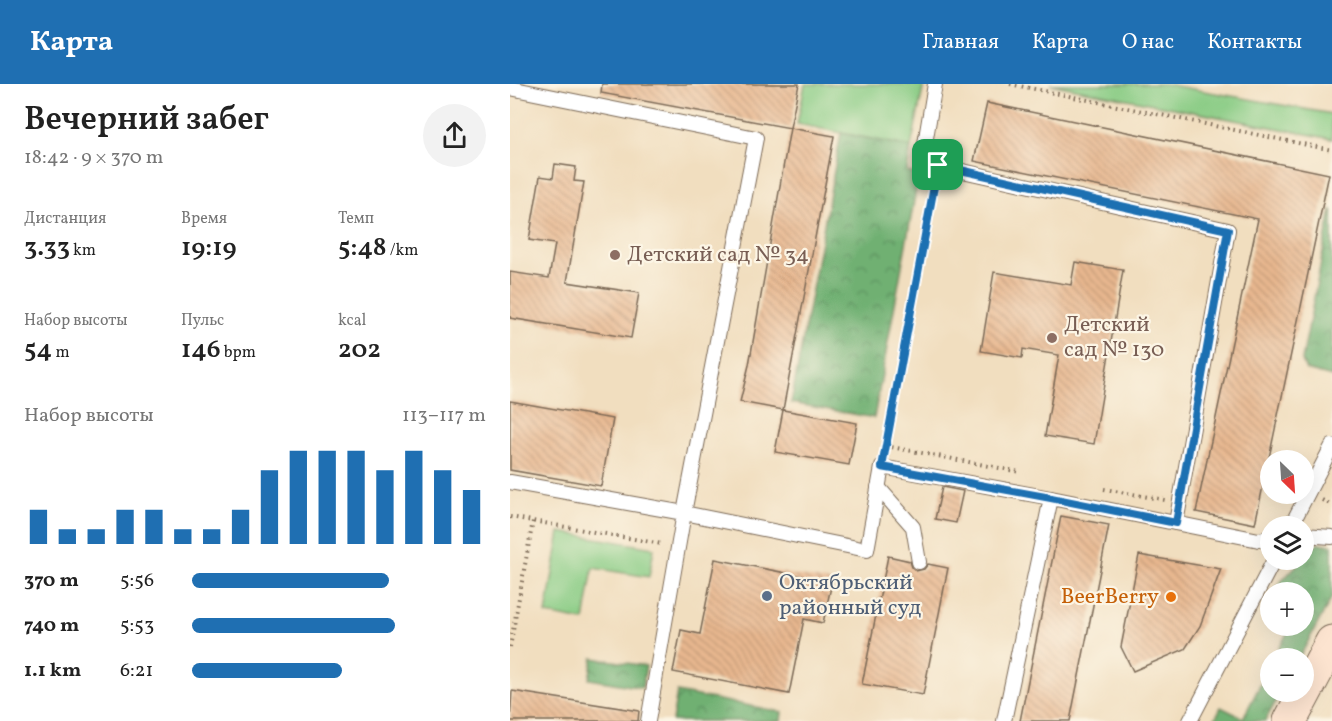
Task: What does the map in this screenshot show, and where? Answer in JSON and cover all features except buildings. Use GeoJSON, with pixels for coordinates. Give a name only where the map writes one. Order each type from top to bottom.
{"type":"FeatureCollection","features":[{"type":"Feature","properties":{"kind":"main road"},"geometry":{"type":"LineString","coordinates":[[1290,721],[1332,642]]}},
{"type":"Feature","properties":{"kind":"lane"},"geometry":{"type":"LineString","coordinates":[[935,84],[922,162],[1228,230],[1176,523]]}},
{"type":"Feature","properties":{"kind":"lane"},"geometry":{"type":"LineString","coordinates":[[510,88],[756,138],[684,513],[648,721]]}},
{"type":"Feature","properties":{"kind":"lane"},"geometry":{"type":"LineString","coordinates":[[1296,516],[1332,446]]}},
{"type":"Feature","properties":{"kind":"lane"},"geometry":{"type":"LineString","coordinates":[[510,482],[684,513],[867,550],[882,467],[1260,540]]}},
{"type":"Feature","properties":{"kind":"lane"},"geometry":{"type":"LineString","coordinates":[[878,487],[913,526],[919,562]]}},
{"type":"Feature","properties":{"kind":"lane"},"geometry":{"type":"LineString","coordinates":[[1004,721],[1051,498]]}},
{"type":"Feature","properties":{"kind":"lane"},"geometry":{"type":"LineString","coordinates":[[1314,536],[1332,537]]}},
{"type":"Feature","properties":{"kind":"lane"},"geometry":{"type":"LineString","coordinates":[[1190,721],[1269,570]]}},
{"type":"Feature","properties":{"kind":"path"},"geometry":{"type":"LineString","coordinates":[[1010,84],[1332,150]]}},
{"type":"Feature","properties":{"kind":"path"},"geometry":{"type":"LineString","coordinates":[[882,467],[938,165]]}},
{"type":"Feature","properties":{"kind":"path"},"geometry":{"type":"LineString","coordinates":[[510,517],[678,547]]}},
{"type":"Feature","properties":{"kind":"path"},"geometry":{"type":"LineString","coordinates":[[510,647],[533,521]]}},
{"type":"Feature","properties":{"kind":"green space"},"geometry":{"type":"Polygon","coordinates":[[[805,84],[924,84],[911,147],[797,124],[805,84]]]}},
{"type":"Feature","properties":{"kind":"green space"},"geometry":{"type":"Polygon","coordinates":[[[1050,84],[1165,84],[1332,114],[1332,139],[1050,84]]]}},
{"type":"Feature","properties":{"kind":"green space"},"geometry":{"type":"Polygon","coordinates":[[[841,133],[911,147],[907,172],[919,174],[874,418],[791,403],[841,133]]]}},
{"type":"Feature","properties":{"kind":"green space"},"geometry":{"type":"Polygon","coordinates":[[[1331,210],[1332,377],[1306,370],[1302,360],[1331,210]]]}},
{"type":"Feature","properties":{"kind":"green space"},"geometry":{"type":"Polygon","coordinates":[[[560,532],[654,548],[649,577],[593,568],[584,621],[546,614],[560,532]]]}},
{"type":"Feature","properties":{"kind":"green space"},"geometry":{"type":"Polygon","coordinates":[[[1318,543],[1332,545],[1332,597],[1314,630],[1314,582],[1281,582],[1292,570],[1314,570],[1314,547],[1318,543]]]}},
{"type":"Feature","properties":{"kind":"green space"},"geometry":{"type":"Polygon","coordinates":[[[1286,636],[1311,636],[1304,648],[1279,648],[1286,636]]]}},
{"type":"Feature","properties":{"kind":"green space"},"geometry":{"type":"Polygon","coordinates":[[[593,658],[646,666],[642,688],[589,679],[593,658]]]}},
{"type":"Feature","properties":{"kind":"green space"},"geometry":{"type":"Polygon","coordinates":[[[1260,685],[1260,702],[1275,702],[1265,721],[1214,721],[1221,707],[1243,718],[1260,685]]]}},
{"type":"Feature","properties":{"kind":"green space"},"geometry":{"type":"Polygon","coordinates":[[[677,692],[782,712],[781,721],[672,721],[677,692]]]}},
{"type":"Feature","properties":{"kind":"place","name":"Детский сад № 34"},"geometry":{"type":"Point","coordinates":[615,255]}},
{"type":"Feature","properties":{"kind":"place","name":"Детский сад № 130"},"geometry":{"type":"Point","coordinates":[1052,338]}},
{"type":"Feature","properties":{"kind":"place","name":"Октябрьский районный суд"},"geometry":{"type":"Point","coordinates":[767,596]}},
{"type":"Feature","properties":{"kind":"place","name":"BeerBerry"},"geometry":{"type":"Point","coordinates":[1171,597]}},
{"type":"Feature","properties":{"kind":"route"},"geometry":{"type":"LineString","coordinates":[[938,165],[1228,230],[1176,523],[882,467],[938,165]]}}]}
